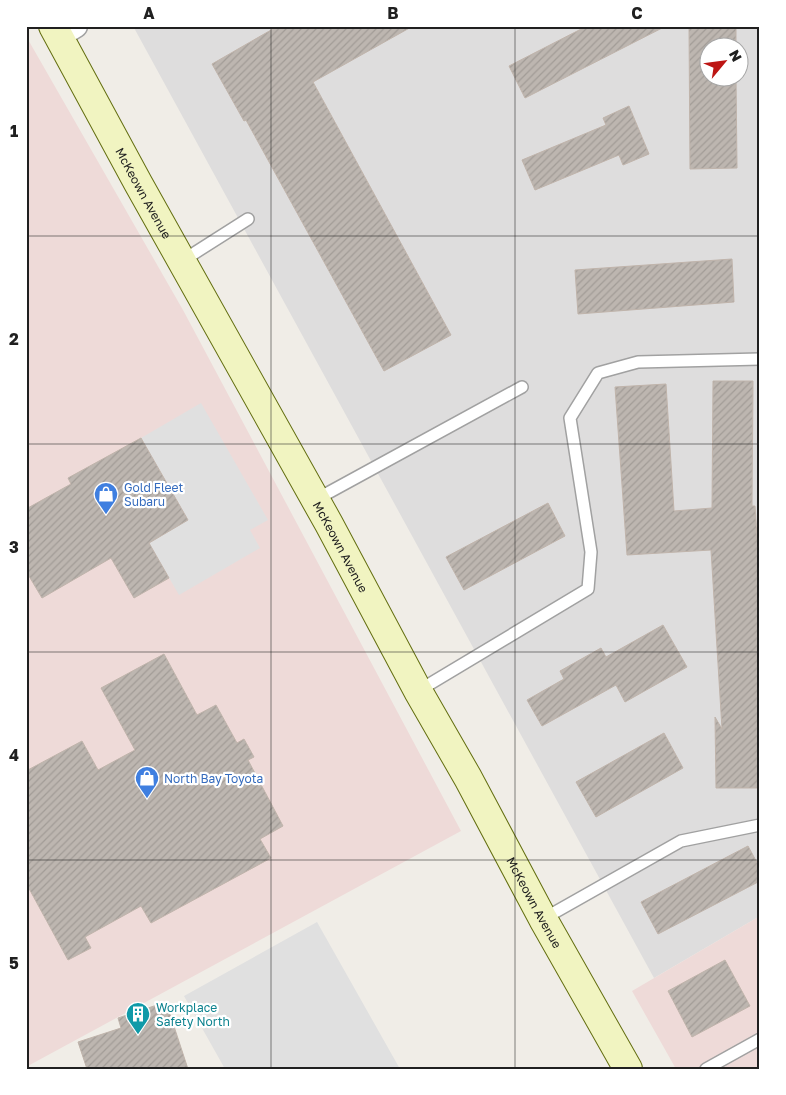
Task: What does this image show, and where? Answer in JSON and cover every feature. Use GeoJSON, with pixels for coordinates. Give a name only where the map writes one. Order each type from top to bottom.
{"type":"FeatureCollection","features":[{"type":"Feature","properties":{"kind":"street","name":"McKeown Avenue"},"geometry":{"type":"LineString","coordinates":[[62,30],[138,183],[315,500],[418,691],[468,778],[543,919],[628,1069]]}},
{"type":"Feature","properties":{"kind":"lane"},"geometry":{"type":"LineString","coordinates":[[182,261],[248,219]]}},
{"type":"Feature","properties":{"kind":"lane"},"geometry":{"type":"LineString","coordinates":[[418,691],[588,589],[591,552],[570,418],[598,373],[638,362],[760,359]]}},
{"type":"Feature","properties":{"kind":"lane"},"geometry":{"type":"LineString","coordinates":[[315,500],[522,387]]}},
{"type":"Feature","properties":{"kind":"lane"},"geometry":{"type":"LineString","coordinates":[[543,919],[681,841],[760,825]]}},
{"type":"Feature","properties":{"kind":"lane"},"geometry":{"type":"LineString","coordinates":[[706,1069],[760,1038]]}},
{"type":"Feature","properties":{"kind":"shaded area"},"geometry":{"type":"Polygon","coordinates":[[[133,26],[760,26],[760,916],[654,978],[133,26]]]}},
{"type":"Feature","properties":{"kind":"shaded area"},"geometry":{"type":"Polygon","coordinates":[[[26,36],[183,310],[461,831],[26,1067],[26,36]]]}},
{"type":"Feature","properties":{"kind":"shaded area"},"geometry":{"type":"Polygon","coordinates":[[[201,403],[268,520],[250,530],[260,548],[179,595],[149,543],[188,520],[141,438],[201,403]]]}},
{"type":"Feature","properties":{"kind":"shaded area"},"geometry":{"type":"Polygon","coordinates":[[[760,916],[760,1069],[676,1069],[632,991],[760,916]]]}},
{"type":"Feature","properties":{"kind":"shaded area"},"geometry":{"type":"Polygon","coordinates":[[[317,922],[400,1069],[225,1069],[184,996],[317,922]]]}},
{"type":"Feature","properties":{"kind":"building"},"geometry":{"type":"Polygon","coordinates":[[[278,26],[413,26],[313,82],[451,335],[384,371],[246,120],[244,121],[212,64],[278,26]]]}},
{"type":"Feature","properties":{"kind":"building"},"geometry":{"type":"Polygon","coordinates":[[[587,26],[666,26],[525,98],[509,66],[587,26]]]}},
{"type":"Feature","properties":{"kind":"building"},"geometry":{"type":"Polygon","coordinates":[[[689,26],[736,26],[736,38],[698,38],[698,88],[736,88],[737,168],[690,169],[689,26]]]}},
{"type":"Feature","properties":{"kind":"building"},"geometry":{"type":"Polygon","coordinates":[[[629,106],[649,154],[623,165],[619,155],[535,190],[522,160],[606,125],[603,118],[629,106]]]}},
{"type":"Feature","properties":{"kind":"building"},"geometry":{"type":"Polygon","coordinates":[[[732,259],[734,302],[578,314],[575,270],[732,259]]]}},
{"type":"Feature","properties":{"kind":"building"},"geometry":{"type":"Polygon","coordinates":[[[713,381],[753,381],[752,506],[755,506],[760,578],[760,788],[716,788],[715,717],[722,729],[711,550],[627,555],[615,387],[666,384],[674,511],[712,508],[713,381]]]}},
{"type":"Feature","properties":{"kind":"building","name":"Gold Fleet Subaru"},"geometry":{"type":"Polygon","coordinates":[[[141,438],[188,520],[149,543],[169,578],[134,598],[111,558],[42,598],[26,571],[26,509],[71,484],[68,478],[141,438]]]}},
{"type":"Feature","properties":{"kind":"building"},"geometry":{"type":"Polygon","coordinates":[[[548,503],[565,536],[464,590],[446,557],[548,503]]]}},
{"type":"Feature","properties":{"kind":"building"},"geometry":{"type":"Polygon","coordinates":[[[663,625],[687,667],[625,702],[616,685],[542,726],[527,700],[564,679],[560,671],[601,648],[606,657],[663,625]]]}},
{"type":"Feature","properties":{"kind":"building","name":"North Bay Toyota"},"geometry":{"type":"Polygon","coordinates":[[[164,654],[197,715],[216,705],[237,743],[244,739],[254,757],[248,760],[283,826],[260,839],[271,858],[151,923],[141,906],[85,937],[91,948],[68,960],[26,883],[26,771],[82,741],[98,770],[135,750],[101,688],[164,654]]]}},
{"type":"Feature","properties":{"kind":"building"},"geometry":{"type":"Polygon","coordinates":[[[664,733],[683,768],[596,817],[576,782],[664,733]]]}},
{"type":"Feature","properties":{"kind":"building"},"geometry":{"type":"Polygon","coordinates":[[[748,846],[760,868],[760,881],[658,934],[641,902],[748,846]]]}},
{"type":"Feature","properties":{"kind":"building"},"geometry":{"type":"Polygon","coordinates":[[[725,960],[750,1006],[692,1037],[668,991],[725,960]]]}},
{"type":"Feature","properties":{"kind":"building","name":"Workplace Safety North"},"geometry":{"type":"Polygon","coordinates":[[[166,1002],[188,1069],[87,1069],[78,1042],[121,1028],[118,1018],[166,1002]]]}},
{"type":"Feature","properties":{"kind":"place","name":"Gold Fleet Subaru"},"geometry":{"type":"Point","coordinates":[106,515]}},
{"type":"Feature","properties":{"kind":"place","name":"North Bay Toyota"},"geometry":{"type":"Point","coordinates":[147,799]}},
{"type":"Feature","properties":{"kind":"place","name":"Workplace Safety North"},"geometry":{"type":"Point","coordinates":[138,1035]}}]}
